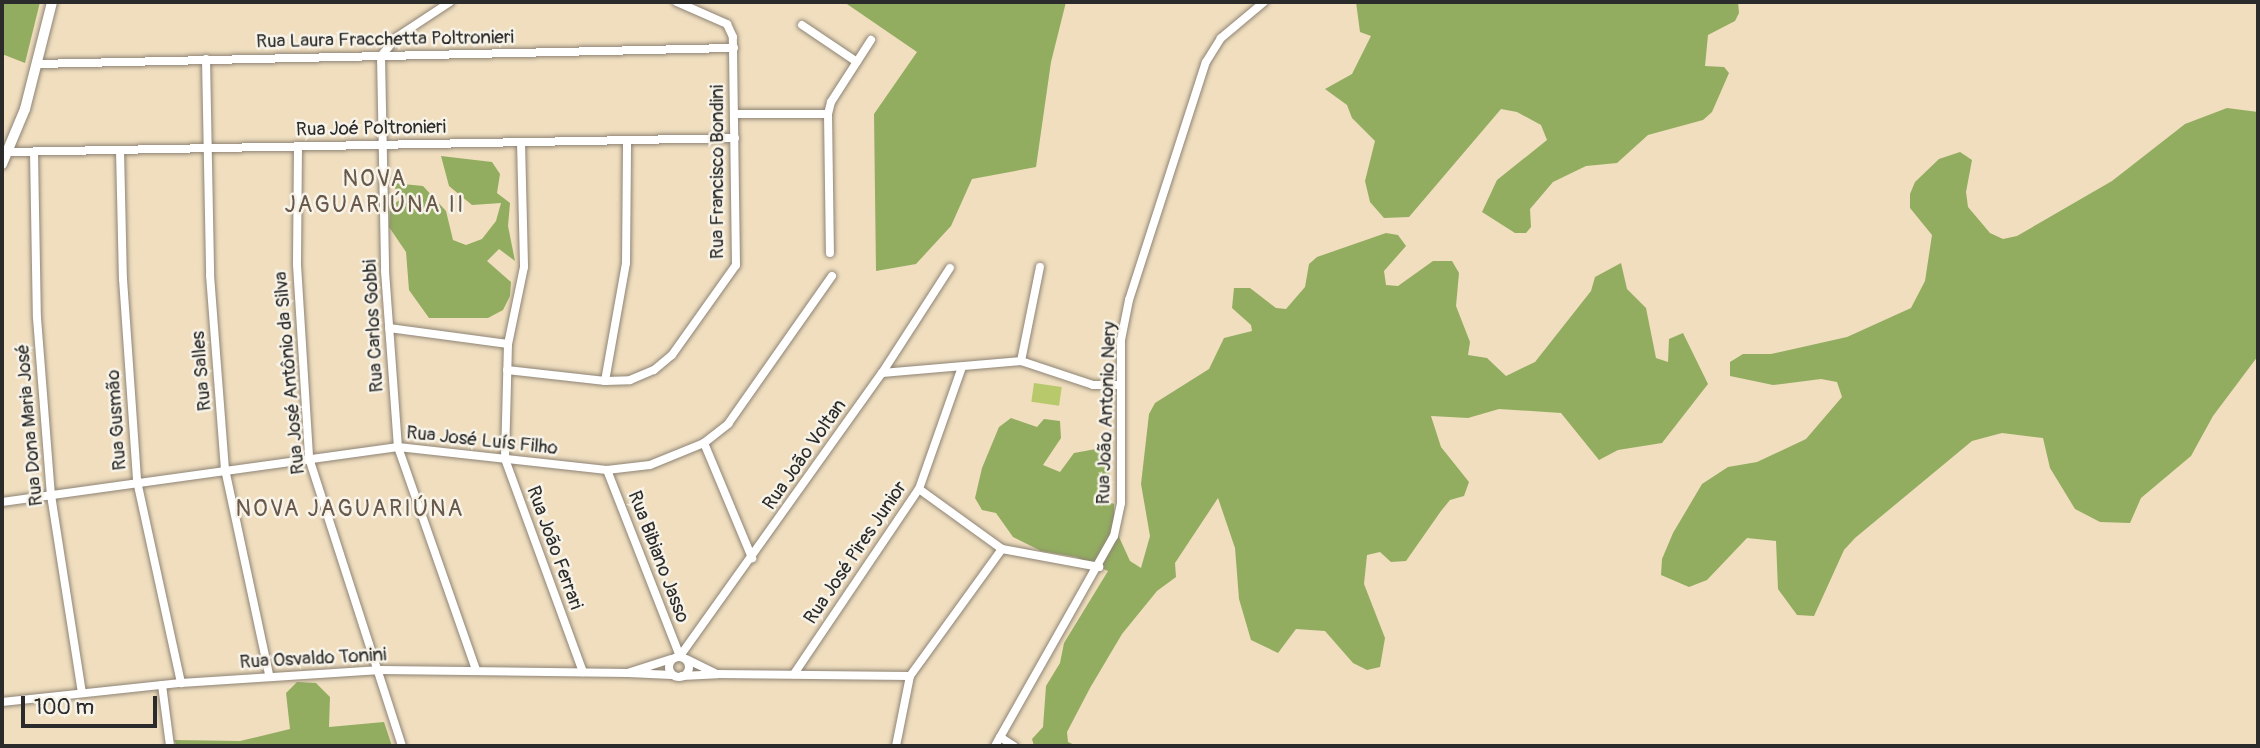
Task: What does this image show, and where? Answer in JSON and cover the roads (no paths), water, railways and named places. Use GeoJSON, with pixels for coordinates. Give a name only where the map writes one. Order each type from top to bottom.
{"type":"FeatureCollection","features":[{"type":"Feature","properties":{"kind":"street"},"geometry":{"type":"LineString","coordinates":[[2,164],[37,64],[52,2]]}},
{"type":"Feature","properties":{"kind":"street"},"geometry":{"type":"LineString","coordinates":[[381,56],[397,37],[450,2]]}},
{"type":"Feature","properties":{"kind":"street"},"geometry":{"type":"LineString","coordinates":[[677,2],[727,24],[734,48]]}},
{"type":"Feature","properties":{"kind":"street","name":"Rua João Antonio Nery"},"geometry":{"type":"LineString","coordinates":[[995,746],[1099,567],[1114,536],[1121,503],[1120,385],[1129,300],[1206,62],[1221,38],[1264,2]]}},
{"type":"Feature","properties":{"kind":"street"},"geometry":{"type":"LineString","coordinates":[[802,26],[857,62]]}},
{"type":"Feature","properties":{"kind":"street"},"geometry":{"type":"LineString","coordinates":[[830,253],[828,114],[831,102],[871,40]]}},
{"type":"Feature","properties":{"kind":"street","name":"Rua Laura Fracchetta Poltronieri"},"geometry":{"type":"LineString","coordinates":[[37,64],[734,48]]}},
{"type":"Feature","properties":{"kind":"street","name":"Rua Francisco Bondini"},"geometry":{"type":"LineString","coordinates":[[507,370],[605,381],[642,375],[672,355],[736,265],[734,48]]}},
{"type":"Feature","properties":{"kind":"street","name":"Rua Carlos Gobbi"},"geometry":{"type":"LineString","coordinates":[[381,56],[389,328],[398,447],[476,670]]}},
{"type":"Feature","properties":{"kind":"street","name":"Rua Salles"},"geometry":{"type":"LineString","coordinates":[[206,59],[210,275],[225,469],[269,675]]}},
{"type":"Feature","properties":{"kind":"street"},"geometry":{"type":"LineString","coordinates":[[735,114],[828,114]]}},
{"type":"Feature","properties":{"kind":"street","name":"Rua Joé Poltronieri"},"geometry":{"type":"LineString","coordinates":[[8,152],[735,138]]}},
{"type":"Feature","properties":{"kind":"street"},"geometry":{"type":"LineString","coordinates":[[605,381],[626,263],[627,140]]}},
{"type":"Feature","properties":{"kind":"street","name":"Rua João Ferrari"},"geometry":{"type":"LineString","coordinates":[[521,142],[524,267],[508,344],[505,459],[583,672]]}},
{"type":"Feature","properties":{"kind":"street","name":"Rua José Antônio da Silva"},"geometry":{"type":"LineString","coordinates":[[298,146],[297,265],[309,458],[381,670],[402,746]]}},
{"type":"Feature","properties":{"kind":"street","name":"Rua Gusmão"},"geometry":{"type":"LineString","coordinates":[[120,150],[123,278],[137,481],[181,683]]}},
{"type":"Feature","properties":{"kind":"street","name":"Rua Dona Maria José"},"geometry":{"type":"LineString","coordinates":[[34,152],[37,318],[51,495],[82,693]]}},
{"type":"Feature","properties":{"kind":"street"},"geometry":{"type":"LineString","coordinates":[[1021,361],[1040,267]]}},
{"type":"Feature","properties":{"kind":"street","name":"Rua João Voltan"},"geometry":{"type":"LineString","coordinates":[[679,658],[882,373],[950,268]]}},
{"type":"Feature","properties":{"kind":"street","name":"Rua José Luís Filho"},"geometry":{"type":"LineString","coordinates":[[2,502],[137,481],[398,447],[607,470],[650,465],[704,443],[746,403],[832,276]]}},
{"type":"Feature","properties":{"kind":"street"},"geometry":{"type":"LineString","coordinates":[[389,328],[508,344]]}},
{"type":"Feature","properties":{"kind":"street"},"geometry":{"type":"LineString","coordinates":[[882,373],[1021,361],[1093,385],[1120,385]]}},
{"type":"Feature","properties":{"kind":"street","name":"Rua José Pires Junior"},"geometry":{"type":"LineString","coordinates":[[794,674],[919,489],[962,367]]}},
{"type":"Feature","properties":{"kind":"street"},"geometry":{"type":"LineString","coordinates":[[704,443],[752,558]]}},
{"type":"Feature","properties":{"kind":"street","name":"Rua Bibiano Jasso"},"geometry":{"type":"LineString","coordinates":[[607,470],[679,658]]}},
{"type":"Feature","properties":{"kind":"street"},"geometry":{"type":"LineString","coordinates":[[919,489],[1002,549],[1099,567]]}},
{"type":"Feature","properties":{"kind":"street"},"geometry":{"type":"LineString","coordinates":[[896,746],[910,676],[1002,549]]}},
{"type":"Feature","properties":{"kind":"street"},"geometry":{"type":"LineString","coordinates":[[672,675],[679,658],[689,669],[682,676]]}},
{"type":"Feature","properties":{"kind":"street","name":"Rua Osvaldo Tonini"},"geometry":{"type":"LineString","coordinates":[[628,673],[679,658],[717,674]]}},
{"type":"Feature","properties":{"kind":"street","name":"Rua Osvaldo Tonini"},"geometry":{"type":"LineString","coordinates":[[2,702],[269,675],[381,670],[682,676],[910,676]]}},
{"type":"Feature","properties":{"kind":"street"},"geometry":{"type":"LineString","coordinates":[[162,685],[170,746]]}},
{"type":"Feature","properties":{"kind":"street"},"geometry":{"type":"LineString","coordinates":[[1000,737],[1014,746]]}},
{"type":"Feature","properties":{"kind":"district","name":"NOVA JAGUARIÚNA II"},"geometry":{"type":"Point","coordinates":[375,192]}},
{"type":"Feature","properties":{"kind":"district","name":"NOVA JAGUARIÚNA"},"geometry":{"type":"Point","coordinates":[350,509]}}]}
